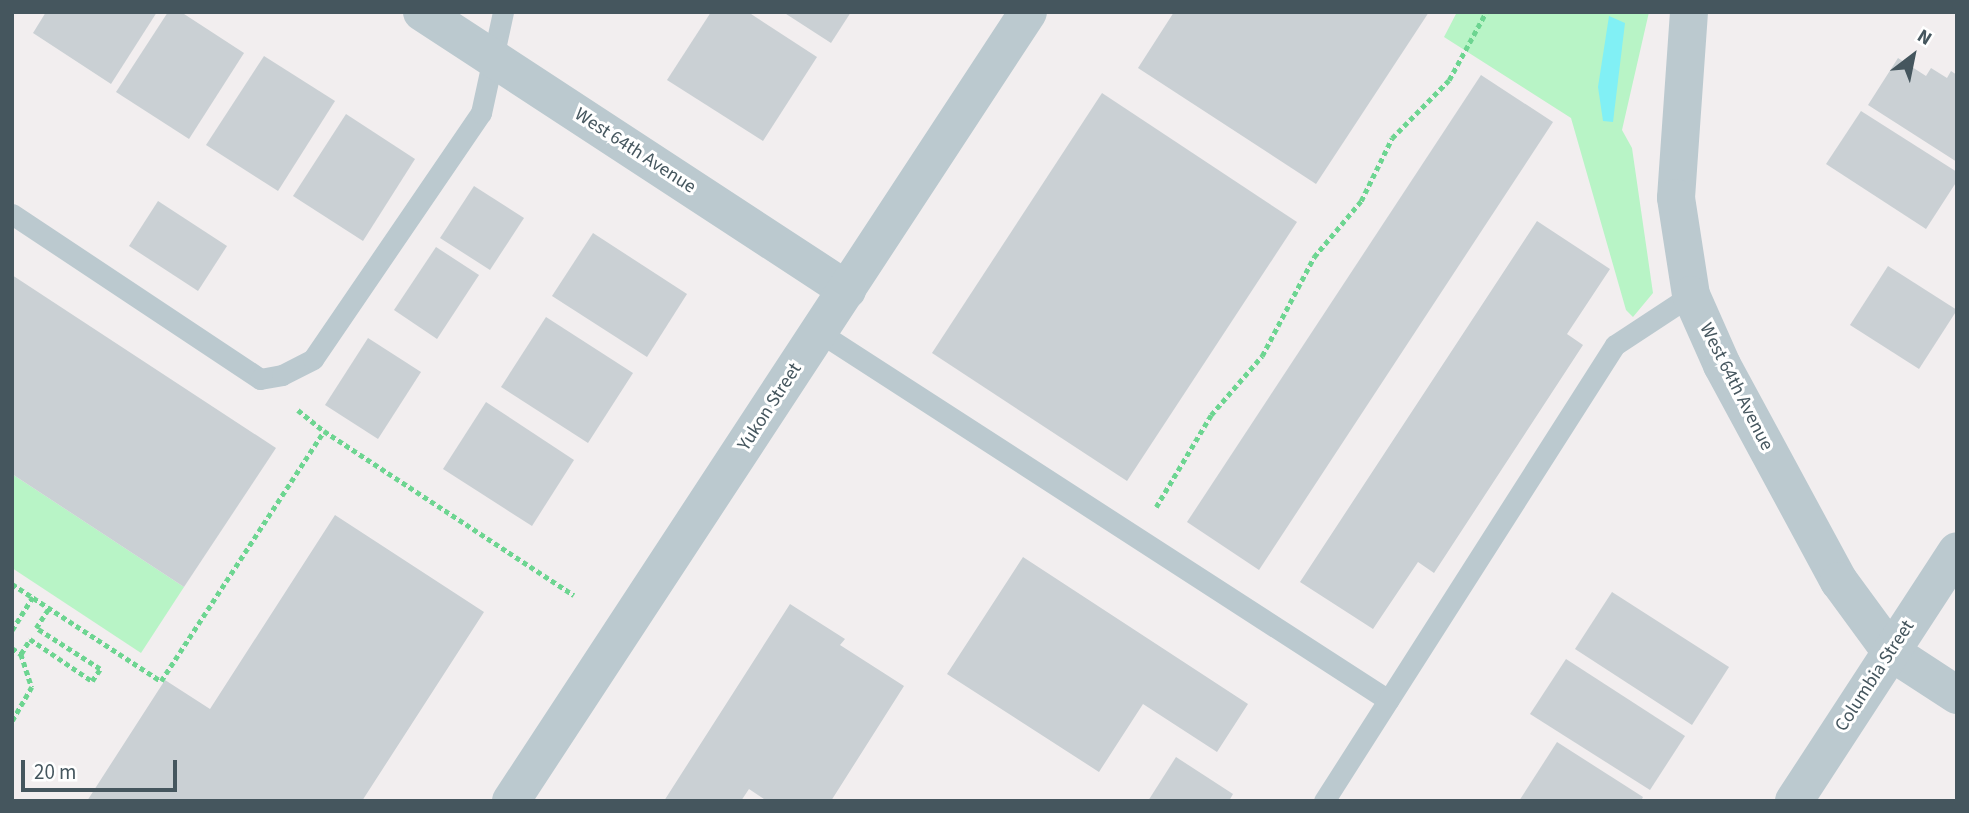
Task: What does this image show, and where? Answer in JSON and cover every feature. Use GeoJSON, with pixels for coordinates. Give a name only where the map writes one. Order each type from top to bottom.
{"type":"FeatureCollection","features":[{"type":"Feature","properties":{"kind":"street","name":"West 64th Avenue"},"geometry":{"type":"LineString","coordinates":[[422,12],[847,290]]}},
{"type":"Feature","properties":{"kind":"street","name":"Yukon Street"},"geometry":{"type":"LineString","coordinates":[[511,801],[1028,12]]}},
{"type":"Feature","properties":{"kind":"street","name":"West 64th Avenue"},"geometry":{"type":"LineString","coordinates":[[1689,12],[1676,198],[1691,295],[1722,365],[1839,582],[1891,652],[1957,695]]}},
{"type":"Feature","properties":{"kind":"street","name":"Columbia Street"},"geometry":{"type":"LineString","coordinates":[[1794,801],[1957,551]]}},
{"type":"Feature","properties":{"kind":"lane"},"geometry":{"type":"LineString","coordinates":[[12,215],[260,379],[282,375],[313,359],[481,113],[503,12]]}},
{"type":"Feature","properties":{"kind":"lane"},"geometry":{"type":"LineString","coordinates":[[1324,801],[1615,345],[1691,295]]}},
{"type":"Feature","properties":{"kind":"lane"},"geometry":{"type":"LineString","coordinates":[[819,332],[1388,700]]}},
{"type":"Feature","properties":{"kind":"path"},"geometry":{"type":"LineString","coordinates":[[1137,537],[1211,415],[1262,356],[1314,257],[1361,201],[1392,138],[1449,80],[1486,12]]}},
{"type":"Feature","properties":{"kind":"path"},"geometry":{"type":"LineString","coordinates":[[282,375],[295,408],[324,432],[574,595]]}},
{"type":"Feature","properties":{"kind":"path"},"geometry":{"type":"LineString","coordinates":[[12,584],[161,681],[324,432]]}},
{"type":"Feature","properties":{"kind":"path"},"geometry":{"type":"LineString","coordinates":[[12,630],[33,597]]}},
{"type":"Feature","properties":{"kind":"path"},"geometry":{"type":"LineString","coordinates":[[21,654],[30,639],[92,681],[100,669],[36,628],[49,608]]}},
{"type":"Feature","properties":{"kind":"path"},"geometry":{"type":"LineString","coordinates":[[12,648],[21,654],[32,687],[12,721]]}},
{"type":"Feature","properties":{"kind":"green space"},"geometry":{"type":"Polygon","coordinates":[[[1457,12],[1649,12],[1622,130],[1632,148],[1653,293],[1633,317],[1626,310],[1571,118],[1444,37],[1457,12]]]}},
{"type":"Feature","properties":{"kind":"green space"},"geometry":{"type":"Polygon","coordinates":[[[12,474],[184,587],[141,653],[12,568],[12,474]]]}},
{"type":"Feature","properties":{"kind":"water"},"geometry":{"type":"Polygon","coordinates":[[[1609,16],[1625,23],[1613,122],[1603,121],[1598,87],[1609,16]]]}},
{"type":"Feature","properties":{"kind":"building"},"geometry":{"type":"Polygon","coordinates":[[[46,12],[157,12],[111,84],[33,33],[46,12]]]}},
{"type":"Feature","properties":{"kind":"building"},"geometry":{"type":"Polygon","coordinates":[[[168,12],[181,12],[244,53],[189,139],[116,92],[168,12]]]}},
{"type":"Feature","properties":{"kind":"building"},"geometry":{"type":"Polygon","coordinates":[[[711,12],[748,12],[817,57],[763,141],[667,80],[711,12]]]}},
{"type":"Feature","properties":{"kind":"building"},"geometry":{"type":"Polygon","coordinates":[[[783,12],[851,12],[831,43],[783,12]]]}},
{"type":"Feature","properties":{"kind":"building"},"geometry":{"type":"Polygon","coordinates":[[[1174,12],[1429,12],[1316,184],[1138,68],[1174,12]]]}},
{"type":"Feature","properties":{"kind":"building"},"geometry":{"type":"Polygon","coordinates":[[[264,56],[335,101],[278,191],[206,145],[264,56]]]}},
{"type":"Feature","properties":{"kind":"building"},"geometry":{"type":"Polygon","coordinates":[[[1898,58],[1926,76],[1931,68],[1947,78],[1951,71],[1957,75],[1957,162],[1868,105],[1898,58]]]}},
{"type":"Feature","properties":{"kind":"building"},"geometry":{"type":"Polygon","coordinates":[[[1481,75],[1553,122],[1259,570],[1187,522],[1481,75]]]}},
{"type":"Feature","properties":{"kind":"building"},"geometry":{"type":"Polygon","coordinates":[[[1102,93],[1297,222],[1127,481],[932,353],[1102,93]]]}},
{"type":"Feature","properties":{"kind":"building"},"geometry":{"type":"Polygon","coordinates":[[[1861,111],[1957,172],[1957,181],[1926,229],[1826,164],[1861,111]]]}},
{"type":"Feature","properties":{"kind":"building"},"geometry":{"type":"Polygon","coordinates":[[[346,114],[415,159],[363,241],[293,196],[346,114]]]}},
{"type":"Feature","properties":{"kind":"building"},"geometry":{"type":"Polygon","coordinates":[[[474,186],[524,218],[490,270],[440,238],[474,186]]]}},
{"type":"Feature","properties":{"kind":"building"},"geometry":{"type":"Polygon","coordinates":[[[158,201],[227,246],[198,291],[129,246],[158,201]]]}},
{"type":"Feature","properties":{"kind":"building"},"geometry":{"type":"Polygon","coordinates":[[[1537,221],[1610,269],[1567,334],[1583,345],[1434,573],[1418,562],[1373,629],[1300,582],[1537,221]]]}},
{"type":"Feature","properties":{"kind":"building"},"geometry":{"type":"Polygon","coordinates":[[[593,233],[687,294],[647,357],[552,296],[593,233]]]}},
{"type":"Feature","properties":{"kind":"building"},"geometry":{"type":"Polygon","coordinates":[[[436,247],[479,275],[437,339],[394,310],[436,247]]]}},
{"type":"Feature","properties":{"kind":"building"},"geometry":{"type":"Polygon","coordinates":[[[1888,266],[1957,310],[1919,369],[1850,325],[1888,266]]]}},
{"type":"Feature","properties":{"kind":"building"},"geometry":{"type":"Polygon","coordinates":[[[12,275],[276,448],[184,587],[12,474],[12,275]]]}},
{"type":"Feature","properties":{"kind":"building"},"geometry":{"type":"Polygon","coordinates":[[[546,317],[633,373],[588,443],[501,387],[546,317]]]}},
{"type":"Feature","properties":{"kind":"building"},"geometry":{"type":"Polygon","coordinates":[[[368,338],[421,372],[378,439],[325,405],[368,338]]]}},
{"type":"Feature","properties":{"kind":"building"},"geometry":{"type":"Polygon","coordinates":[[[486,402],[574,460],[532,526],[443,469],[486,402]]]}},
{"type":"Feature","properties":{"kind":"building"},"geometry":{"type":"Polygon","coordinates":[[[335,515],[484,612],[362,801],[87,801],[165,680],[210,709],[335,515]]]}},
{"type":"Feature","properties":{"kind":"building"},"geometry":{"type":"Polygon","coordinates":[[[1023,557],[1248,704],[1217,752],[1143,704],[1099,772],[947,674],[1023,557]]]}},
{"type":"Feature","properties":{"kind":"building"},"geometry":{"type":"Polygon","coordinates":[[[1612,592],[1729,667],[1692,725],[1575,649],[1612,592]]]}},
{"type":"Feature","properties":{"kind":"building"},"geometry":{"type":"Polygon","coordinates":[[[790,604],[845,639],[840,645],[904,686],[831,801],[767,801],[749,789],[741,801],[664,801],[790,604]]]}},
{"type":"Feature","properties":{"kind":"building"},"geometry":{"type":"Polygon","coordinates":[[[1566,659],[1685,736],[1650,790],[1530,714],[1566,659]]]}},
{"type":"Feature","properties":{"kind":"building"},"geometry":{"type":"Polygon","coordinates":[[[1557,742],[1643,797],[1641,801],[1519,801],[1557,742]]]}},
{"type":"Feature","properties":{"kind":"building"},"geometry":{"type":"Polygon","coordinates":[[[1176,757],[1233,794],[1229,801],[1148,801],[1176,757]]]}}]}
